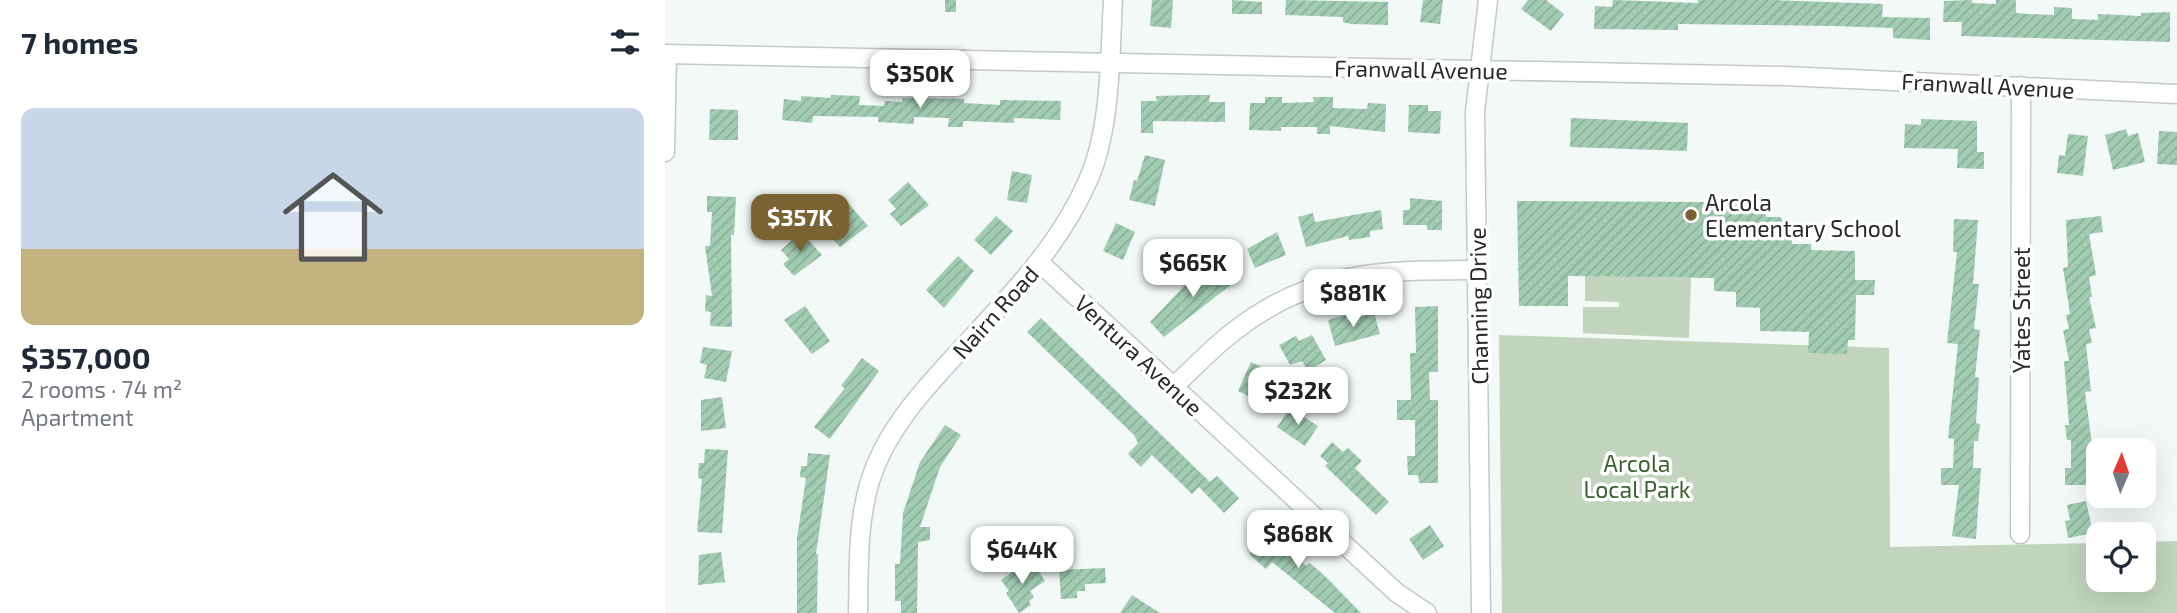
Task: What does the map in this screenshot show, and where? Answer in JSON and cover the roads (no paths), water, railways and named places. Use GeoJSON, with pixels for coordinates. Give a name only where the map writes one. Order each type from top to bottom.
{"type":"FeatureCollection","features":[{"type":"Feature","properties":{"kind":"street","name":"Nairn Road"},"geometry":{"type":"LineString","coordinates":[[858,613],[861,519],[871,480],[887,442],[911,404],[1040,263],[1072,215],[1091,176],[1101,137],[1113,0]]}},
{"type":"Feature","properties":{"kind":"street","name":"Channing Drive"},"geometry":{"type":"LineString","coordinates":[[1482,613],[1475,112],[1487,0]]}},
{"type":"Feature","properties":{"kind":"street","name":"Franwall Avenue"},"geometry":{"type":"LineString","coordinates":[[666,54],[1798,77],[2177,94]]}},
{"type":"Feature","properties":{"kind":"street"},"geometry":{"type":"LineString","coordinates":[[665,152],[666,54]]}},
{"type":"Feature","properties":{"kind":"street","name":"Yates Street"},"geometry":{"type":"LineString","coordinates":[[2020,534],[2021,86]]}},
{"type":"Feature","properties":{"kind":"street","name":"Ventura Avenue"},"geometry":{"type":"LineString","coordinates":[[1040,263],[1397,593],[1427,613]]}},
{"type":"Feature","properties":{"kind":"street"},"geometry":{"type":"LineString","coordinates":[[1173,387],[1232,332],[1272,306],[1311,287],[1350,276],[1390,270],[1477,270]]}},
{"type":"Feature","properties":{"kind":"place","name":"Arcola Elementary School"},"geometry":{"type":"Point","coordinates":[1691,215]}},
{"type":"Feature","properties":{"kind":"park label","name":"Arcola Local Park"},"geometry":{"type":"Point","coordinates":[1637,476]}}]}
